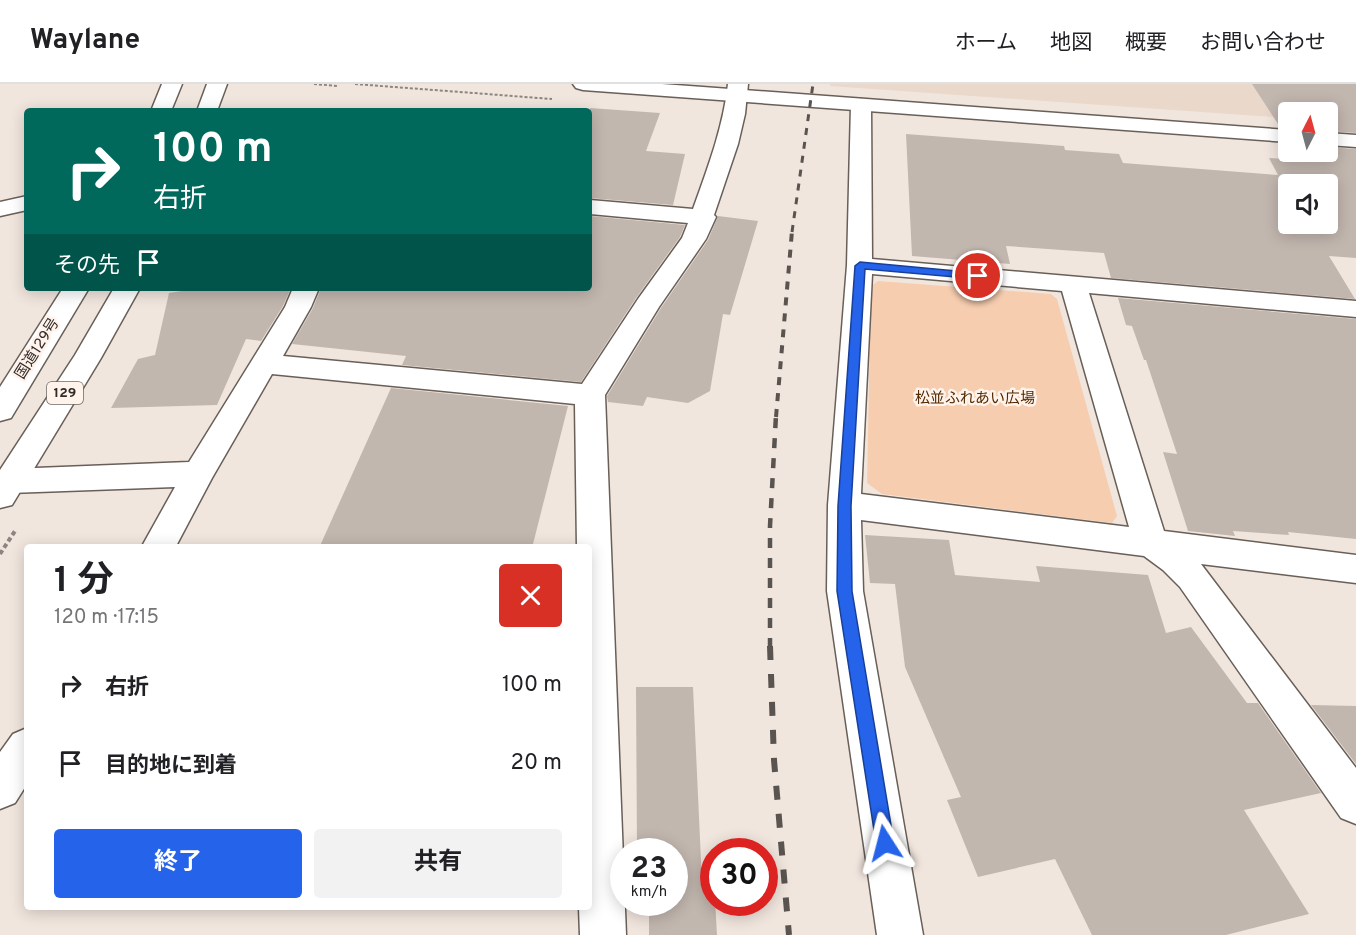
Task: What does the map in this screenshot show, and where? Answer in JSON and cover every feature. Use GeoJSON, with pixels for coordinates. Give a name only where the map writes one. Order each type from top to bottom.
{"type":"FeatureCollection","features":[{"type":"Feature","properties":{"kind":"main road"},"geometry":{"type":"LineString","coordinates":[[161,108],[172,84]]}},
{"type":"Feature","properties":{"kind":"main road"},"geometry":{"type":"LineString","coordinates":[[208,108],[217,84]]}},
{"type":"Feature","properties":{"kind":"main road"},"geometry":{"type":"LineString","coordinates":[[583,84],[736,90],[861,105],[1278,135]]}},
{"type":"Feature","properties":{"kind":"main road"},"geometry":{"type":"LineString","coordinates":[[603,935],[590,395],[647,305],[680,262],[694,239],[704,217],[735,114],[736,90]]}},
{"type":"Feature","properties":{"kind":"main road"},"geometry":{"type":"LineString","coordinates":[[861,105],[860,266],[844,506],[845,591],[900,935]]}},
{"type":"Feature","properties":{"kind":"main road"},"geometry":{"type":"LineString","coordinates":[[1338,140],[1356,141]]}},
{"type":"Feature","properties":{"kind":"main road"},"geometry":{"type":"LineString","coordinates":[[0,209],[24,204]]}},
{"type":"Feature","properties":{"kind":"main road"},"geometry":{"type":"LineString","coordinates":[[592,207],[704,217]]}},
{"type":"Feature","properties":{"kind":"main road"},"geometry":{"type":"LineString","coordinates":[[860,266],[1356,309]]}},
{"type":"Feature","properties":{"kind":"main road"},"geometry":{"type":"LineString","coordinates":[[1073,284],[1151,543],[1175,560],[1192,577],[1356,803]]}},
{"type":"Feature","properties":{"kind":"main road","name":"国道129号"},"geometry":{"type":"LineString","coordinates":[[0,411],[74,291]]}},
{"type":"Feature","properties":{"kind":"main road","name":"129"},"geometry":{"type":"LineString","coordinates":[[5,489],[87,358],[125,291]]}},
{"type":"Feature","properties":{"kind":"main road"},"geometry":{"type":"LineString","coordinates":[[160,544],[198,474],[298,307],[305,291]]}},
{"type":"Feature","properties":{"kind":"main road"},"geometry":{"type":"LineString","coordinates":[[265,364],[590,395]]}},
{"type":"Feature","properties":{"kind":"main road"},"geometry":{"type":"LineString","coordinates":[[5,489],[198,474]]}},
{"type":"Feature","properties":{"kind":"main road"},"geometry":{"type":"LineString","coordinates":[[844,506],[1356,568]]}},
{"type":"Feature","properties":{"kind":"main road"},"geometry":{"type":"LineString","coordinates":[[0,788],[24,752]]}},
{"type":"Feature","properties":{"kind":"path"},"geometry":{"type":"LineString","coordinates":[[314,84],[337,86]]}},
{"type":"Feature","properties":{"kind":"path"},"geometry":{"type":"LineString","coordinates":[[355,84],[556,100]]}},
{"type":"Feature","properties":{"kind":"shaded area"},"geometry":{"type":"Polygon","coordinates":[[[830,84],[1356,84],[1356,123],[1338,122],[1338,102],[1278,102],[1278,117],[830,86],[830,84]]]}},
{"type":"Feature","properties":{"kind":"green space","name":"松並ふれあい広場"},"geometry":{"type":"Polygon","coordinates":[[[878,281],[1051,294],[1057,299],[1117,516],[1112,523],[882,494],[867,483],[871,286],[878,281]]]}},
{"type":"Feature","properties":{"kind":"building"},"geometry":{"type":"Polygon","coordinates":[[[1252,84],[1356,84],[1356,133],[1338,132],[1338,102],[1278,102],[1278,124],[1252,84]]]}},
{"type":"Feature","properties":{"kind":"building"},"geometry":{"type":"Polygon","coordinates":[[[592,108],[660,113],[646,151],[685,154],[673,205],[592,198],[592,108]]]}},
{"type":"Feature","properties":{"kind":"building"},"geometry":{"type":"Polygon","coordinates":[[[906,134],[1064,146],[1065,150],[1119,154],[1123,163],[1278,175],[1269,158],[1278,159],[1278,162],[1338,162],[1338,148],[1356,149],[1356,258],[1329,256],[1355,299],[1111,278],[1104,253],[1006,246],[1010,264],[912,256],[906,134]]]}},
{"type":"Feature","properties":{"kind":"building"},"geometry":{"type":"Polygon","coordinates":[[[592,216],[685,225],[680,237],[636,298],[581,382],[402,365],[406,356],[292,344],[313,308],[320,291],[592,291],[592,216]]]}},
{"type":"Feature","properties":{"kind":"building"},"geometry":{"type":"Polygon","coordinates":[[[718,216],[758,221],[730,315],[723,314],[710,391],[688,403],[647,397],[643,406],[608,402],[607,396],[661,308],[708,240],[718,216]]]}},
{"type":"Feature","properties":{"kind":"building"},"geometry":{"type":"Polygon","coordinates":[[[290,291],[261,341],[246,339],[217,405],[111,408],[138,359],[155,355],[169,293],[290,291]]]}},
{"type":"Feature","properties":{"kind":"building"},"geometry":{"type":"Polygon","coordinates":[[[1118,298],[1356,319],[1356,539],[1288,532],[1289,535],[1233,531],[1235,536],[1188,531],[1163,452],[1177,454],[1146,360],[1144,360],[1132,326],[1126,325],[1118,298]]]}},
{"type":"Feature","properties":{"kind":"building"},"geometry":{"type":"Polygon","coordinates":[[[391,388],[568,406],[533,544],[321,544],[391,388]]]}},
{"type":"Feature","properties":{"kind":"building"},"geometry":{"type":"Polygon","coordinates":[[[865,535],[949,540],[955,575],[1040,582],[1036,566],[1148,575],[1166,633],[1191,627],[1247,703],[1258,703],[1321,793],[1244,810],[1309,914],[1226,935],[1092,935],[1055,859],[978,877],[947,800],[961,797],[905,667],[895,584],[870,583],[865,535]]]}},
{"type":"Feature","properties":{"kind":"building"},"geometry":{"type":"Polygon","coordinates":[[[636,687],[693,687],[700,839],[700,916],[716,916],[717,935],[649,935],[649,916],[688,916],[688,838],[637,838],[636,687]]]}},
{"type":"Feature","properties":{"kind":"building"},"geometry":{"type":"Polygon","coordinates":[[[1311,705],[1356,706],[1356,764],[1311,705]]]}},
{"type":"Feature","properties":{"kind":"railway"},"geometry":{"type":"LineString","coordinates":[[792,232],[813,84]]}},
{"type":"Feature","properties":{"kind":"railway"},"geometry":{"type":"LineString","coordinates":[[776,417],[792,231]]}},
{"type":"Feature","properties":{"kind":"railway"},"geometry":{"type":"LineString","coordinates":[[770,646],[770,526],[776,415]]}},
{"type":"Feature","properties":{"kind":"railway"},"geometry":{"type":"LineString","coordinates":[[770,646],[774,760],[789,935]]}},
{"type":"Feature","properties":{"kind":"route"},"geometry":{"type":"LineString","coordinates":[[885,843],[845,591],[844,506],[860,266],[978,276]]}}]}
